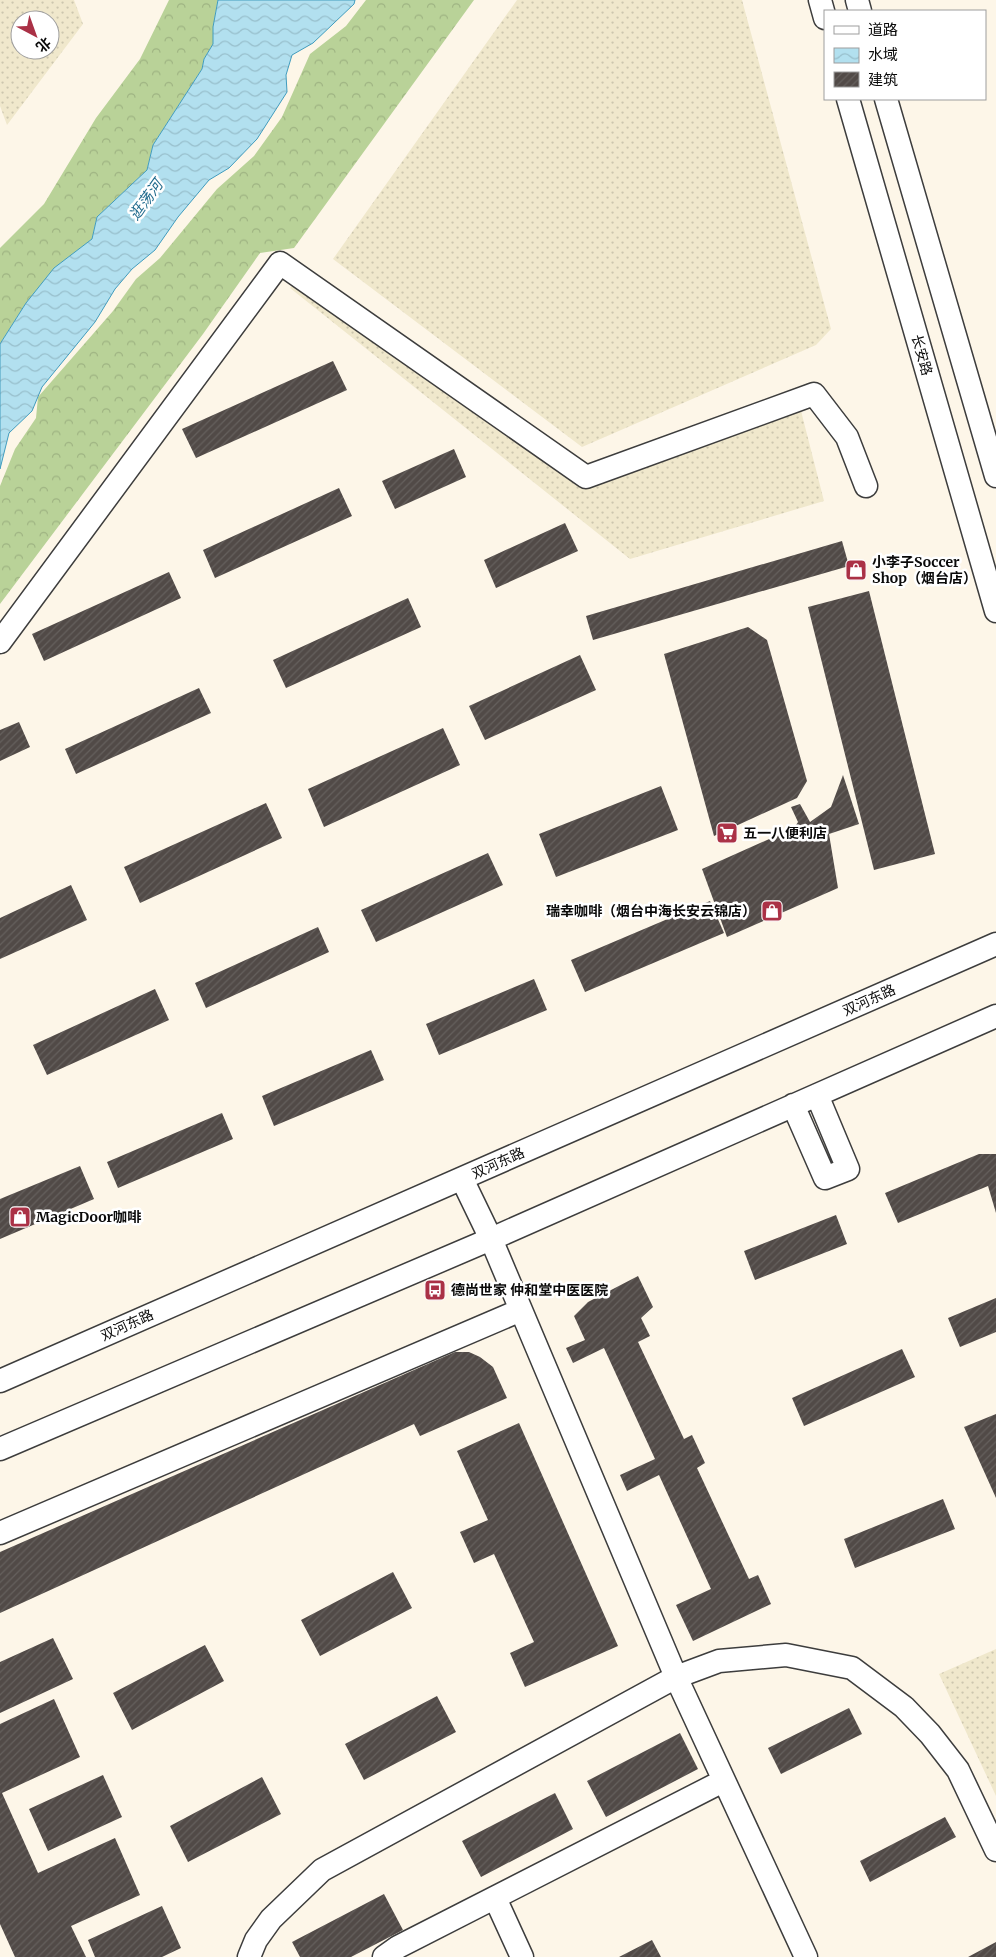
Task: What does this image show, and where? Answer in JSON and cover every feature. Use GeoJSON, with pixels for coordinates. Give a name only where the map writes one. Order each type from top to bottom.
{"type":"FeatureCollection","features":[{"type":"Feature","properties":{"kind":"street"},"geometry":{"type":"LineString","coordinates":[[820,0],[824,14]]}},
{"type":"Feature","properties":{"kind":"street","name":"长安路"},"geometry":{"type":"LineString","coordinates":[[848,100],[996,611]]}},
{"type":"Feature","properties":{"kind":"street"},"geometry":{"type":"LineString","coordinates":[[886,100],[996,476]]}},
{"type":"Feature","properties":{"kind":"street"},"geometry":{"type":"LineString","coordinates":[[0,642],[280,262],[586,477],[814,394],[847,437],[866,486]]}},
{"type":"Feature","properties":{"kind":"street","name":"双河东路"},"geometry":{"type":"LineString","coordinates":[[0,1381],[996,944]]}},
{"type":"Feature","properties":{"kind":"street"},"geometry":{"type":"LineString","coordinates":[[0,1449],[491,1239],[996,1016]]}},
{"type":"Feature","properties":{"kind":"street"},"geometry":{"type":"LineString","coordinates":[[793,1105],[825,1178],[848,1169],[817,1095]]}},
{"type":"Feature","properties":{"kind":"street"},"geometry":{"type":"LineString","coordinates":[[462,1179],[491,1239],[676,1677],[806,1957]]}},
{"type":"Feature","properties":{"kind":"street"},"geometry":{"type":"LineString","coordinates":[[0,1533],[521,1310]]}},
{"type":"Feature","properties":{"kind":"street"},"geometry":{"type":"LineString","coordinates":[[249,1957],[256,1940],[270,1919],[322,1870],[676,1677],[719,1661],[786,1655],[852,1668],[904,1707],[930,1734],[958,1770],[996,1850]]}},
{"type":"Feature","properties":{"kind":"street"},"geometry":{"type":"LineString","coordinates":[[384,1957],[398,1947],[723,1781]]}},
{"type":"Feature","properties":{"kind":"street"},"geometry":{"type":"LineString","coordinates":[[495,1898],[522,1957]]}},
{"type":"Feature","properties":{"kind":"shaded area"},"geometry":{"type":"Polygon","coordinates":[[[0,0],[74,0],[83,24],[60,55],[60,10],[10,10],[10,60],[56,60],[7,125],[0,106],[0,0]]]}},
{"type":"Feature","properties":{"kind":"shaded area"},"geometry":{"type":"Polygon","coordinates":[[[517,0],[742,0],[831,329],[816,345],[582,447],[333,259],[517,0]]]}},
{"type":"Feature","properties":{"kind":"shaded area"},"geometry":{"type":"Polygon","coordinates":[[[302,274],[585,483],[800,407],[824,501],[630,559],[290,288],[302,274]]]}},
{"type":"Feature","properties":{"kind":"shaded area"},"geometry":{"type":"Polygon","coordinates":[[[996,1649],[996,1796],[939,1674],[996,1649]]]}},
{"type":"Feature","properties":{"kind":"green space"},"geometry":{"type":"Polygon","coordinates":[[[169,0],[218,0],[213,27],[213,44],[204,59],[202,69],[153,145],[147,170],[97,217],[92,239],[54,269],[26,303],[0,344],[0,248],[44,204],[96,118],[140,59],[169,0]]]}},
{"type":"Feature","properties":{"kind":"green space"},"geometry":{"type":"Polygon","coordinates":[[[366,0],[474,0],[294,248],[260,253],[203,334],[0,604],[0,486],[15,449],[36,418],[38,397],[113,311],[136,279],[160,258],[217,189],[254,156],[282,117],[310,54],[346,26],[366,0]]]}},
{"type":"Feature","properties":{"kind":"water","name":"逛荡河"},"geometry":{"type":"Polygon","coordinates":[[[218,0],[355,0],[354,4],[313,43],[292,55],[286,75],[287,92],[257,139],[229,168],[209,180],[178,217],[155,250],[132,269],[115,289],[95,322],[42,387],[32,411],[9,433],[0,469],[0,344],[26,303],[54,268],[92,239],[97,217],[147,170],[153,145],[202,69],[204,59],[213,44],[213,27],[218,0]]]}},
{"type":"Feature","properties":{"kind":"building"},"geometry":{"type":"Polygon","coordinates":[[[333,361],[347,390],[196,458],[182,429],[333,361]]]}},
{"type":"Feature","properties":{"kind":"building"},"geometry":{"type":"Polygon","coordinates":[[[454,449],[466,477],[395,509],[382,481],[454,449]]]}},
{"type":"Feature","properties":{"kind":"building"},"geometry":{"type":"Polygon","coordinates":[[[339,488],[352,516],[215,578],[203,550],[339,488]]]}},
{"type":"Feature","properties":{"kind":"building"},"geometry":{"type":"Polygon","coordinates":[[[565,523],[578,551],[496,588],[484,560],[565,523]]]}},
{"type":"Feature","properties":{"kind":"building"},"geometry":{"type":"Polygon","coordinates":[[[842,541],[849,566],[593,640],[586,616],[842,541]]]}},
{"type":"Feature","properties":{"kind":"building"},"geometry":{"type":"Polygon","coordinates":[[[169,572],[181,598],[44,661],[32,634],[169,572]]]}},
{"type":"Feature","properties":{"kind":"building"},"geometry":{"type":"Polygon","coordinates":[[[869,591],[935,854],[874,870],[808,607],[869,591]]]}},
{"type":"Feature","properties":{"kind":"building"},"geometry":{"type":"Polygon","coordinates":[[[408,598],[421,627],[286,688],[273,660],[408,598]]]}},
{"type":"Feature","properties":{"kind":"building"},"geometry":{"type":"Polygon","coordinates":[[[748,627],[767,640],[807,781],[797,798],[714,836],[664,654],[748,627]]]}},
{"type":"Feature","properties":{"kind":"building"},"geometry":{"type":"Polygon","coordinates":[[[580,655],[596,690],[485,740],[469,706],[580,655]]]}},
{"type":"Feature","properties":{"kind":"building"},"geometry":{"type":"Polygon","coordinates":[[[199,688],[211,713],[76,774],[65,749],[199,688]]]}},
{"type":"Feature","properties":{"kind":"building"},"geometry":{"type":"Polygon","coordinates":[[[19,722],[30,747],[0,761],[0,730],[19,722]]]}},
{"type":"Feature","properties":{"kind":"building"},"geometry":{"type":"Polygon","coordinates":[[[443,728],[460,765],[324,827],[308,789],[443,728]]]}},
{"type":"Feature","properties":{"kind":"building"},"geometry":{"type":"Polygon","coordinates":[[[843,775],[859,824],[829,834],[838,888],[727,937],[702,869],[794,828],[798,822],[791,807],[800,804],[810,822],[831,807],[843,775]]]}},
{"type":"Feature","properties":{"kind":"building"},"geometry":{"type":"Polygon","coordinates":[[[661,786],[678,830],[556,877],[539,834],[661,786]]]}},
{"type":"Feature","properties":{"kind":"building"},"geometry":{"type":"Polygon","coordinates":[[[266,803],[282,838],[140,903],[124,867],[266,803]]]}},
{"type":"Feature","properties":{"kind":"building"},"geometry":{"type":"Polygon","coordinates":[[[488,853],[503,885],[376,942],[361,910],[488,853]]]}},
{"type":"Feature","properties":{"kind":"building"},"geometry":{"type":"Polygon","coordinates":[[[71,885],[87,920],[0,959],[0,918],[71,885]]]}},
{"type":"Feature","properties":{"kind":"building"},"geometry":{"type":"Polygon","coordinates":[[[710,901],[724,933],[585,992],[571,960],[710,901]]]}},
{"type":"Feature","properties":{"kind":"building"},"geometry":{"type":"Polygon","coordinates":[[[318,927],[329,952],[206,1008],[195,983],[318,927]]]}},
{"type":"Feature","properties":{"kind":"building"},"geometry":{"type":"Polygon","coordinates":[[[534,979],[547,1010],[439,1055],[426,1024],[534,979]]]}},
{"type":"Feature","properties":{"kind":"building"},"geometry":{"type":"Polygon","coordinates":[[[155,989],[169,1020],[47,1075],[33,1045],[155,989]]]}},
{"type":"Feature","properties":{"kind":"building"},"geometry":{"type":"Polygon","coordinates":[[[371,1050],[384,1080],[274,1126],[262,1096],[371,1050]]]}},
{"type":"Feature","properties":{"kind":"building"},"geometry":{"type":"Polygon","coordinates":[[[222,1113],[233,1139],[118,1188],[107,1162],[222,1113]]]}},
{"type":"Feature","properties":{"kind":"building"},"geometry":{"type":"Polygon","coordinates":[[[979,1154],[996,1154],[996,1213],[988,1186],[898,1223],[885,1193],[979,1154]]]}},
{"type":"Feature","properties":{"kind":"building"},"geometry":{"type":"Polygon","coordinates":[[[80,1166],[94,1199],[0,1239],[0,1199],[80,1166]]]}},
{"type":"Feature","properties":{"kind":"building"},"geometry":{"type":"Polygon","coordinates":[[[836,1215],[847,1244],[755,1280],[744,1251],[836,1215]]]}},
{"type":"Feature","properties":{"kind":"building"},"geometry":{"type":"Polygon","coordinates":[[[638,1276],[653,1307],[641,1318],[650,1336],[638,1342],[684,1439],[692,1435],[705,1463],[697,1468],[749,1579],[758,1575],[771,1604],[693,1641],[676,1605],[711,1589],[659,1475],[627,1491],[620,1475],[655,1459],[604,1348],[573,1363],[566,1348],[585,1340],[574,1316],[588,1302],[638,1276]]]}},
{"type":"Feature","properties":{"kind":"building"},"geometry":{"type":"Polygon","coordinates":[[[996,1298],[996,1332],[960,1347],[948,1318],[996,1298]]]}},
{"type":"Feature","properties":{"kind":"building"},"geometry":{"type":"Polygon","coordinates":[[[902,1349],[915,1377],[804,1426],[792,1398],[902,1349]]]}},
{"type":"Feature","properties":{"kind":"building"},"geometry":{"type":"Polygon","coordinates":[[[455,1352],[469,1352],[480,1357],[493,1367],[507,1398],[420,1436],[414,1424],[0,1613],[0,1552],[455,1352]]]}},
{"type":"Feature","properties":{"kind":"building"},"geometry":{"type":"Polygon","coordinates":[[[996,1414],[996,1498],[964,1427],[996,1414]]]}},
{"type":"Feature","properties":{"kind":"building"},"geometry":{"type":"Polygon","coordinates":[[[519,1423],[618,1646],[525,1687],[510,1653],[534,1642],[494,1554],[474,1563],[460,1532],[488,1520],[457,1451],[519,1423]]]}},
{"type":"Feature","properties":{"kind":"building"},"geometry":{"type":"Polygon","coordinates":[[[943,1499],[955,1529],[855,1568],[844,1539],[943,1499]]]}},
{"type":"Feature","properties":{"kind":"building"},"geometry":{"type":"Polygon","coordinates":[[[393,1572],[412,1608],[320,1656],[301,1620],[393,1572]]]}},
{"type":"Feature","properties":{"kind":"building"},"geometry":{"type":"Polygon","coordinates":[[[53,1638],[73,1679],[0,1713],[0,1662],[53,1638]]]}},
{"type":"Feature","properties":{"kind":"building"},"geometry":{"type":"Polygon","coordinates":[[[205,1645],[224,1681],[132,1730],[113,1693],[205,1645]]]}},
{"type":"Feature","properties":{"kind":"building"},"geometry":{"type":"Polygon","coordinates":[[[437,1696],[456,1732],[364,1780],[345,1744],[437,1696]]]}},
{"type":"Feature","properties":{"kind":"building"},"geometry":{"type":"Polygon","coordinates":[[[54,1699],[80,1757],[2,1793],[38,1873],[115,1838],[140,1895],[71,1926],[86,1957],[15,1957],[0,1924],[0,1724],[54,1699]]]}},
{"type":"Feature","properties":{"kind":"building"},"geometry":{"type":"Polygon","coordinates":[[[849,1708],[862,1734],[781,1774],[768,1748],[849,1708]]]}},
{"type":"Feature","properties":{"kind":"building"},"geometry":{"type":"Polygon","coordinates":[[[680,1733],[698,1769],[606,1817],[587,1781],[680,1733]]]}},
{"type":"Feature","properties":{"kind":"building"},"geometry":{"type":"Polygon","coordinates":[[[103,1775],[122,1817],[48,1851],[29,1809],[103,1775]]]}},
{"type":"Feature","properties":{"kind":"building"},"geometry":{"type":"Polygon","coordinates":[[[262,1777],[281,1814],[188,1862],[170,1826],[262,1777]]]}},
{"type":"Feature","properties":{"kind":"building"},"geometry":{"type":"Polygon","coordinates":[[[555,1793],[573,1829],[481,1877],[462,1841],[555,1793]]]}},
{"type":"Feature","properties":{"kind":"building"},"geometry":{"type":"Polygon","coordinates":[[[945,1817],[956,1837],[870,1882],[860,1861],[945,1817]]]}},
{"type":"Feature","properties":{"kind":"building"},"geometry":{"type":"Polygon","coordinates":[[[384,1894],[403,1930],[351,1957],[300,1957],[292,1942],[384,1894]]]}},
{"type":"Feature","properties":{"kind":"building"},"geometry":{"type":"Polygon","coordinates":[[[162,1906],[181,1948],[162,1957],[95,1957],[88,1940],[162,1906]]]}},
{"type":"Feature","properties":{"kind":"building"},"geometry":{"type":"Polygon","coordinates":[[[652,1940],[661,1957],[619,1957],[652,1940]]]}},
{"type":"Feature","properties":{"kind":"building"},"geometry":{"type":"Polygon","coordinates":[[[996,1942],[996,1957],[968,1957],[996,1942]]]}},
{"type":"Feature","properties":{"kind":"place","name":"小李子Soccer Shop（烟台店）"},"geometry":{"type":"Point","coordinates":[856,570]}},
{"type":"Feature","properties":{"kind":"place","name":"五一八便利店"},"geometry":{"type":"Point","coordinates":[727,833]}},
{"type":"Feature","properties":{"kind":"place","name":"瑞幸咖啡（烟台中海长安云锦店）"},"geometry":{"type":"Point","coordinates":[772,911]}},
{"type":"Feature","properties":{"kind":"place","name":"MagicDoor咖啡"},"geometry":{"type":"Point","coordinates":[20,1217]}},
{"type":"Feature","properties":{"kind":"place","name":"德尚世家 仲和堂中医医院"},"geometry":{"type":"Point","coordinates":[435,1290]}}]}
